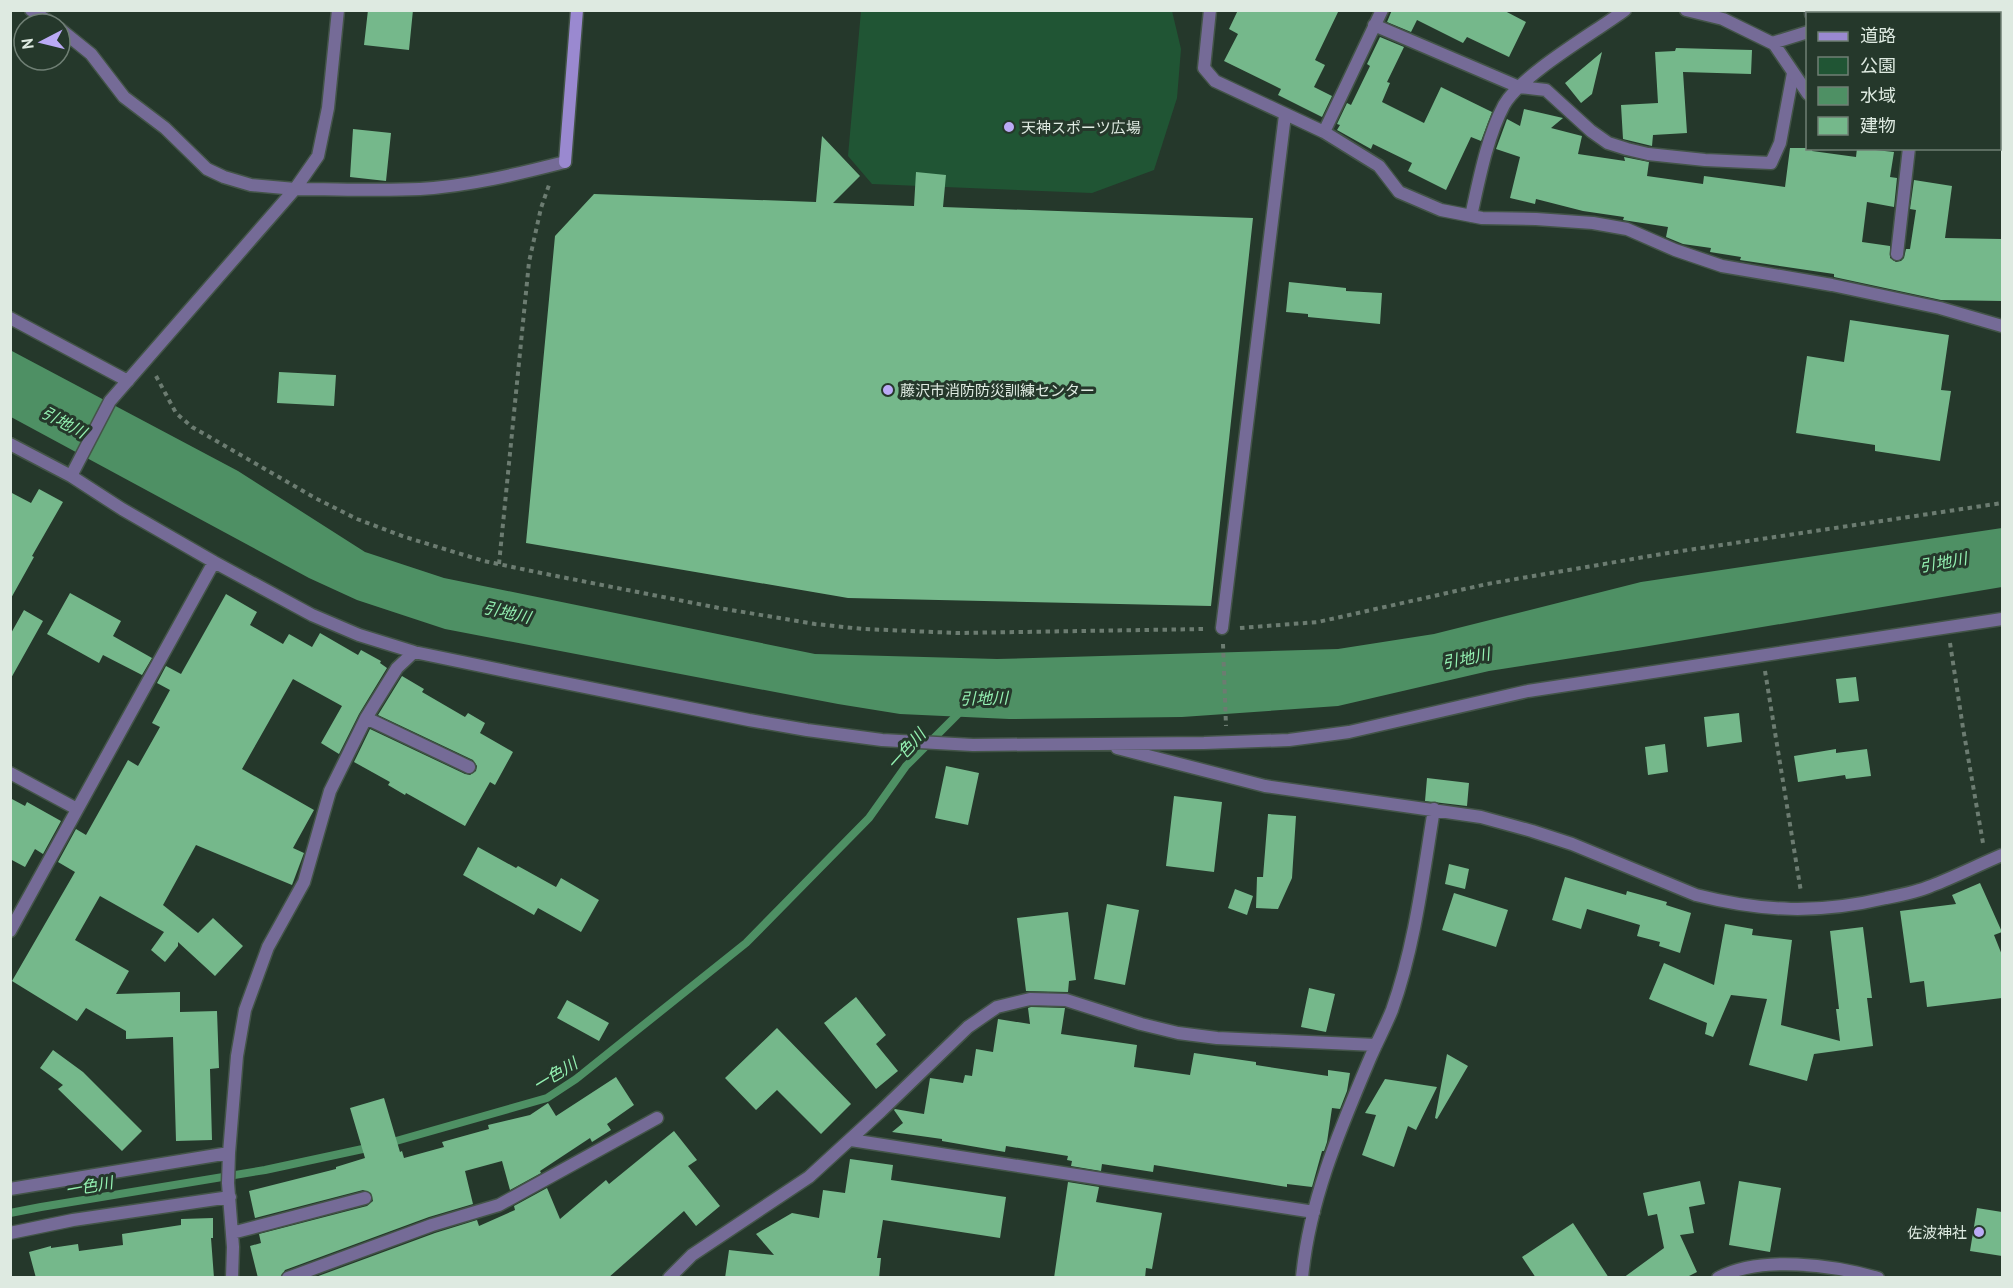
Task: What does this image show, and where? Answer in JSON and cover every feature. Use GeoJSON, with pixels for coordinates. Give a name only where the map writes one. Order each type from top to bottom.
{"type":"FeatureCollection","features":[{"type":"Feature","properties":{"kind":"street"},"geometry":{"type":"LineString","coordinates":[[71,476],[111,401],[296,189],[318,156],[328,108],[338,10]]}},
{"type":"Feature","properties":{"kind":"street"},"geometry":{"type":"LineString","coordinates":[[72,39],[91,54],[124,97],[165,128],[207,169],[224,177],[251,185],[296,189],[422,189],[472,183],[560,163],[577,10]]}},
{"type":"Feature","properties":{"kind":"street"},"geometry":{"type":"LineString","coordinates":[[1210,10],[1204,68],[1215,81],[1324,132],[1379,166],[1399,192],[1441,210],[1482,218],[1593,223],[1627,229],[1675,250],[1722,266],[1843,287],[1940,308],[2002,326]]}},
{"type":"Feature","properties":{"kind":"street"},"geometry":{"type":"LineString","coordinates":[[1324,132],[1382,10]]}},
{"type":"Feature","properties":{"kind":"street"},"geometry":{"type":"LineString","coordinates":[[1471,216],[1481,171],[1505,103],[1519,87],[1542,69],[1624,10]]}},
{"type":"Feature","properties":{"kind":"street"},"geometry":{"type":"LineString","coordinates":[[1686,10],[1723,19],[1772,43],[1806,91]]}},
{"type":"Feature","properties":{"kind":"street"},"geometry":{"type":"LineString","coordinates":[[1374,25],[1519,87],[1546,90],[1590,130],[1608,143],[1648,154],[1705,160],[1771,163],[1780,143],[1793,73]]}},
{"type":"Feature","properties":{"kind":"street"},"geometry":{"type":"LineString","coordinates":[[1772,43],[1806,33]]}},
{"type":"Feature","properties":{"kind":"street"},"geometry":{"type":"LineString","coordinates":[[1222,628],[1285,115]]}},
{"type":"Feature","properties":{"kind":"street"},"geometry":{"type":"LineString","coordinates":[[1897,254],[1909,150]]}},
{"type":"Feature","properties":{"kind":"street"},"geometry":{"type":"LineString","coordinates":[[10,318],[128,381]]}},
{"type":"Feature","properties":{"kind":"street"},"geometry":{"type":"LineString","coordinates":[[10,444],[71,476],[122,509],[214,562],[312,615],[359,635],[414,652],[796,728],[910,741],[950,744],[1101,744],[1289,740],[1349,732],[1527,691],[2002,619]]}},
{"type":"Feature","properties":{"kind":"street"},"geometry":{"type":"LineString","coordinates":[[10,931],[214,562]]}},
{"type":"Feature","properties":{"kind":"street"},"geometry":{"type":"LineString","coordinates":[[232,1278],[229,1153],[237,1056],[246,1010],[268,947],[304,882],[330,791],[366,718],[397,668],[414,652]]}},
{"type":"Feature","properties":{"kind":"street"},"geometry":{"type":"LineString","coordinates":[[366,718],[469,766]]}},
{"type":"Feature","properties":{"kind":"street"},"geometry":{"type":"LineString","coordinates":[[1101,744],[1265,786],[1481,817],[1572,844],[1696,895],[1775,909],[1830,909],[1907,893],[1930,886],[2002,855]]}},
{"type":"Feature","properties":{"kind":"street"},"geometry":{"type":"LineString","coordinates":[[10,773],[77,809]]}},
{"type":"Feature","properties":{"kind":"street"},"geometry":{"type":"LineString","coordinates":[[1302,1278],[1322,1181],[1391,1012],[1405,970],[1414,934],[1434,809]]}},
{"type":"Feature","properties":{"kind":"street"},"geometry":{"type":"LineString","coordinates":[[669,1278],[692,1255],[809,1177],[851,1140],[968,1027],[998,1007],[1030,999],[1066,1000],[1178,1033],[1216,1038],[1376,1045]]}},
{"type":"Feature","properties":{"kind":"street"},"geometry":{"type":"LineString","coordinates":[[288,1278],[432,1225],[499,1205],[657,1118]]}},
{"type":"Feature","properties":{"kind":"street"},"geometry":{"type":"LineString","coordinates":[[851,1140],[1314,1212]]}},
{"type":"Feature","properties":{"kind":"street"},"geometry":{"type":"LineString","coordinates":[[10,1189],[229,1153]]}},
{"type":"Feature","properties":{"kind":"street"},"geometry":{"type":"LineString","coordinates":[[10,1233],[73,1220],[230,1197]]}},
{"type":"Feature","properties":{"kind":"street"},"geometry":{"type":"LineString","coordinates":[[232,1233],[365,1198]]}},
{"type":"Feature","properties":{"kind":"street"},"geometry":{"type":"LineString","coordinates":[[1718,1278],[1724,1274],[1757,1266],[1803,1263],[1878,1278]]}},
{"type":"Feature","properties":{"kind":"path"},"geometry":{"type":"LineString","coordinates":[[499,564],[530,262],[541,208],[560,163]]}},
{"type":"Feature","properties":{"kind":"path"},"geometry":{"type":"LineString","coordinates":[[146,361],[158,378],[176,413],[192,427],[315,498],[357,519],[405,537],[499,564],[719,608],[815,624],[863,629],[958,633],[1222,628],[1318,622],[1487,584],[2002,503]]}},
{"type":"Feature","properties":{"kind":"path"},"geometry":{"type":"LineString","coordinates":[[1948,627],[1987,862]]}},
{"type":"Feature","properties":{"kind":"path"},"geometry":{"type":"LineString","coordinates":[[1223,642],[1226,727]]}},
{"type":"Feature","properties":{"kind":"path"},"geometry":{"type":"LineString","coordinates":[[1763,656],[1805,910]]}},
{"type":"Feature","properties":{"kind":"green space","name":"天神スポーツ広場"},"geometry":{"type":"Polygon","coordinates":[[[861,11],[1172,11],[1181,49],[1177,98],[1154,170],[1092,193],[872,184],[848,156],[861,11]]]}},
{"type":"Feature","properties":{"kind":"water","name":"引地川"},"geometry":{"type":"Polygon","coordinates":[[[10,350],[238,471],[365,552],[444,578],[815,654],[997,659],[1338,649],[1434,634],[1641,582],[2002,528],[2002,587],[1489,671],[1338,706],[1182,717],[1009,719],[900,714],[445,629],[357,600],[309,578],[11,417],[10,350]]]}},
{"type":"Feature","properties":{"kind":"building"},"geometry":{"type":"Polygon","coordinates":[[[368,10],[413,10],[409,50],[364,45],[368,10]]]}},
{"type":"Feature","properties":{"kind":"building"},"geometry":{"type":"Polygon","coordinates":[[[1238,10],[1339,10],[1315,60],[1325,65],[1314,87],[1332,96],[1322,117],[1278,95],[1281,89],[1224,61],[1238,34],[1229,29],[1238,10]]]}},
{"type":"Feature","properties":{"kind":"building"},"geometry":{"type":"Polygon","coordinates":[[[1392,10],[1503,10],[1526,22],[1509,57],[1467,37],[1463,43],[1417,20],[1411,32],[1387,22],[1392,10]]]}},
{"type":"Feature","properties":{"kind":"building"},"geometry":{"type":"Polygon","coordinates":[[[1380,37],[1404,47],[1387,82],[1390,83],[1382,102],[1424,123],[1441,87],[1492,112],[1481,141],[1471,137],[1446,190],[1408,171],[1412,163],[1373,144],[1371,149],[1337,130],[1340,125],[1337,124],[1347,103],[1351,105],[1370,66],[1367,64],[1380,37]]]}},
{"type":"Feature","properties":{"kind":"building"},"geometry":{"type":"Polygon","coordinates":[[[1676,48],[1752,50],[1751,74],[1683,72],[1687,133],[1653,135],[1652,146],[1623,139],[1621,105],[1658,103],[1655,52],[1675,51],[1676,48]]]}},
{"type":"Feature","properties":{"kind":"building"},"geometry":{"type":"Polygon","coordinates":[[[1602,52],[1592,94],[1581,103],[1565,83],[1602,52]]]}},
{"type":"Feature","properties":{"kind":"building"},"geometry":{"type":"Polygon","coordinates":[[[1524,109],[1563,118],[1551,128],[1582,136],[1578,154],[1625,161],[1624,157],[1649,162],[1647,176],[1703,184],[1704,176],[1785,187],[1790,148],[1806,148],[1806,150],[1856,157],[1857,150],[1894,152],[1890,177],[1897,178],[1894,207],[1867,202],[1862,242],[1890,246],[1890,258],[1896,262],[1901,261],[1906,249],[1910,249],[1916,210],[1910,209],[1914,180],[1952,186],[1945,238],[2002,239],[2002,301],[1941,300],[1834,277],[1834,274],[1740,260],[1741,257],[1710,252],[1711,248],[1683,244],[1666,237],[1668,227],[1623,220],[1624,217],[1583,211],[1536,199],[1535,204],[1510,198],[1520,157],[1496,149],[1507,119],[1520,126],[1524,109]]]}},
{"type":"Feature","properties":{"kind":"building"},"geometry":{"type":"Polygon","coordinates":[[[353,129],[391,133],[386,181],[350,177],[353,129]]]}},
{"type":"Feature","properties":{"kind":"building","name":"藤沢市消防防災訓練センター"},"geometry":{"type":"Polygon","coordinates":[[[822,136],[860,176],[833,203],[914,206],[916,172],[946,175],[943,207],[1253,218],[1211,606],[848,598],[526,543],[555,236],[594,194],[816,202],[822,136]]]}},
{"type":"Feature","properties":{"kind":"building"},"geometry":{"type":"Polygon","coordinates":[[[1289,282],[1346,288],[1346,291],[1382,293],[1380,324],[1308,317],[1308,314],[1286,312],[1289,282]]]}},
{"type":"Feature","properties":{"kind":"building"},"geometry":{"type":"Polygon","coordinates":[[[1850,320],[1949,335],[1941,390],[1951,391],[1940,461],[1875,451],[1875,445],[1796,433],[1807,356],[1844,362],[1850,320]]]}},
{"type":"Feature","properties":{"kind":"building"},"geometry":{"type":"Polygon","coordinates":[[[279,372],[336,375],[334,406],[277,403],[279,372]]]}},
{"type":"Feature","properties":{"kind":"building"},"geometry":{"type":"Polygon","coordinates":[[[39,489],[63,502],[10,600],[10,492],[31,503],[39,489]]]}},
{"type":"Feature","properties":{"kind":"building"},"geometry":{"type":"Polygon","coordinates":[[[70,593],[121,621],[113,636],[152,658],[142,675],[103,655],[99,663],[47,634],[70,593]]]}},
{"type":"Feature","properties":{"kind":"building"},"geometry":{"type":"Polygon","coordinates":[[[226,594],[257,612],[250,625],[283,644],[289,634],[312,647],[320,633],[358,655],[361,650],[381,661],[380,663],[387,668],[359,714],[339,754],[321,743],[342,706],[293,679],[242,769],[314,810],[293,848],[304,853],[292,885],[196,845],[163,905],[198,933],[213,918],[243,946],[215,976],[178,942],[178,946],[165,962],[151,950],[164,932],[100,896],[75,940],[129,971],[116,994],[180,992],[180,1012],[217,1011],[219,1068],[210,1069],[212,1140],[176,1141],[173,1037],[126,1039],[126,1031],[86,1008],[77,1021],[12,981],[75,872],[58,862],[76,829],[86,835],[128,760],[138,766],[160,727],[152,723],[170,690],[157,683],[166,666],[181,674],[226,594]]]}},
{"type":"Feature","properties":{"kind":"building"},"geometry":{"type":"Polygon","coordinates":[[[24,610],[43,621],[10,680],[10,635],[24,610]]]}},
{"type":"Feature","properties":{"kind":"building"},"geometry":{"type":"Polygon","coordinates":[[[402,676],[424,689],[422,692],[465,717],[468,713],[485,723],[480,733],[513,752],[495,785],[490,782],[465,826],[406,793],[405,795],[388,785],[390,782],[354,762],[370,729],[465,774],[470,775],[476,771],[477,766],[473,760],[378,715],[402,676]]]}},
{"type":"Feature","properties":{"kind":"building"},"geometry":{"type":"Polygon","coordinates":[[[1856,677],[1859,701],[1839,703],[1836,679],[1856,677]]]}},
{"type":"Feature","properties":{"kind":"building"},"geometry":{"type":"Polygon","coordinates":[[[1739,713],[1742,742],[1707,747],[1704,717],[1739,713]]]}},
{"type":"Feature","properties":{"kind":"building"},"geometry":{"type":"Polygon","coordinates":[[[1665,744],[1668,772],[1648,775],[1645,747],[1665,744]]]}},
{"type":"Feature","properties":{"kind":"building"},"geometry":{"type":"Polygon","coordinates":[[[1836,749],[1836,753],[1867,749],[1871,776],[1846,779],[1845,775],[1798,782],[1794,756],[1836,749]]]}},
{"type":"Feature","properties":{"kind":"building"},"geometry":{"type":"Polygon","coordinates":[[[946,766],[979,773],[968,825],[935,818],[946,766]]]}},
{"type":"Feature","properties":{"kind":"building"},"geometry":{"type":"Polygon","coordinates":[[[1427,778],[1469,783],[1467,806],[1425,801],[1427,778]]]}},
{"type":"Feature","properties":{"kind":"building"},"geometry":{"type":"Polygon","coordinates":[[[1174,796],[1222,802],[1214,872],[1166,866],[1174,796]]]}},
{"type":"Feature","properties":{"kind":"building"},"geometry":{"type":"Polygon","coordinates":[[[10,798],[25,806],[27,802],[61,821],[43,854],[35,849],[25,867],[10,859],[10,798]]]}},
{"type":"Feature","properties":{"kind":"building"},"geometry":{"type":"Polygon","coordinates":[[[1268,814],[1296,816],[1292,878],[1278,909],[1256,908],[1257,877],[1263,877],[1268,814]]]}},
{"type":"Feature","properties":{"kind":"building"},"geometry":{"type":"Polygon","coordinates":[[[478,847],[556,887],[561,878],[599,900],[581,932],[538,908],[534,915],[463,875],[478,847]]]}},
{"type":"Feature","properties":{"kind":"building"},"geometry":{"type":"Polygon","coordinates":[[[1449,864],[1469,869],[1465,889],[1445,884],[1449,864]]]}},
{"type":"Feature","properties":{"kind":"building"},"geometry":{"type":"Polygon","coordinates":[[[1565,877],[1626,895],[1627,891],[1667,902],[1666,905],[1691,913],[1680,953],[1659,946],[1660,942],[1637,936],[1640,925],[1587,909],[1581,929],[1552,920],[1565,877]]]}},
{"type":"Feature","properties":{"kind":"building"},"geometry":{"type":"Polygon","coordinates":[[[1980,883],[2002,932],[1994,935],[2002,955],[2002,998],[1927,1007],[1924,981],[1910,983],[1900,911],[1956,904],[1952,895],[1980,883]]]}},
{"type":"Feature","properties":{"kind":"building"},"geometry":{"type":"Polygon","coordinates":[[[1235,889],[1253,896],[1247,915],[1228,908],[1235,889]]]}},
{"type":"Feature","properties":{"kind":"building"},"geometry":{"type":"Polygon","coordinates":[[[1454,893],[1508,910],[1496,947],[1442,930],[1454,893]]]}},
{"type":"Feature","properties":{"kind":"building"},"geometry":{"type":"Polygon","coordinates":[[[1107,904],[1139,910],[1125,985],[1094,979],[1107,904]]]}},
{"type":"Feature","properties":{"kind":"building"},"geometry":{"type":"Polygon","coordinates":[[[1068,912],[1076,980],[1069,981],[1068,992],[1026,991],[1017,918],[1068,912]]]}},
{"type":"Feature","properties":{"kind":"building"},"geometry":{"type":"Polygon","coordinates":[[[1725,924],[1753,929],[1752,935],[1792,940],[1781,1025],[1840,1041],[1836,1009],[1839,1009],[1830,931],[1863,927],[1872,998],[1867,998],[1873,1046],[1814,1054],[1807,1081],[1749,1065],[1767,999],[1731,995],[1713,1037],[1705,1034],[1707,1023],[1649,999],[1664,963],[1714,985],[1725,924]]]}},
{"type":"Feature","properties":{"kind":"building"},"geometry":{"type":"Polygon","coordinates":[[[1309,988],[1335,994],[1326,1032],[1301,1027],[1309,988]]]}},
{"type":"Feature","properties":{"kind":"building"},"geometry":{"type":"Polygon","coordinates":[[[856,997],[886,1035],[876,1044],[898,1071],[876,1089],[824,1023],[856,997]]]}},
{"type":"Feature","properties":{"kind":"building"},"geometry":{"type":"Polygon","coordinates":[[[567,1000],[609,1023],[599,1041],[557,1018],[567,1000]]]}},
{"type":"Feature","properties":{"kind":"building"},"geometry":{"type":"Polygon","coordinates":[[[1028,1008],[1065,1008],[1061,1034],[1137,1045],[1134,1067],[1190,1075],[1194,1053],[1328,1076],[1328,1070],[1350,1073],[1347,1091],[1340,1109],[1332,1108],[1327,1142],[1322,1151],[1312,1187],[1287,1184],[1287,1187],[1154,1165],[1153,1172],[1102,1164],[1101,1171],[1071,1166],[1072,1161],[1067,1160],[1068,1156],[1006,1146],[1005,1152],[942,1141],[942,1139],[892,1132],[903,1123],[895,1109],[924,1114],[930,1078],[963,1083],[965,1075],[972,1076],[976,1049],[993,1052],[998,1019],[1030,1024],[1028,1008]]]}},
{"type":"Feature","properties":{"kind":"building"},"geometry":{"type":"Polygon","coordinates":[[[777,1028],[851,1104],[821,1134],[777,1090],[756,1110],[725,1078],[777,1028]]]}},
{"type":"Feature","properties":{"kind":"building"},"geometry":{"type":"Polygon","coordinates":[[[53,1050],[83,1072],[142,1131],[122,1151],[58,1089],[63,1085],[40,1068],[53,1050]]]}},
{"type":"Feature","properties":{"kind":"building"},"geometry":{"type":"Polygon","coordinates":[[[1447,1054],[1468,1066],[1437,1119],[1435,1118],[1447,1054]]]}},
{"type":"Feature","properties":{"kind":"building"},"geometry":{"type":"Polygon","coordinates":[[[616,1077],[634,1105],[607,1124],[611,1130],[592,1142],[590,1138],[540,1171],[541,1173],[510,1190],[502,1161],[465,1171],[473,1204],[429,1217],[285,1270],[280,1278],[258,1278],[250,1246],[261,1243],[259,1234],[367,1206],[373,1201],[371,1193],[363,1190],[255,1218],[249,1191],[336,1169],[336,1167],[365,1158],[350,1108],[384,1098],[400,1152],[402,1151],[404,1158],[444,1147],[442,1142],[489,1129],[488,1125],[530,1115],[548,1103],[556,1116],[616,1077]]]}},
{"type":"Feature","properties":{"kind":"building"},"geometry":{"type":"Polygon","coordinates":[[[1385,1079],[1437,1087],[1416,1130],[1408,1126],[1394,1167],[1362,1155],[1376,1115],[1365,1113],[1385,1079]]]}},
{"type":"Feature","properties":{"kind":"building"},"geometry":{"type":"Polygon","coordinates":[[[674,1131],[697,1160],[688,1166],[720,1206],[696,1226],[684,1211],[608,1278],[313,1278],[435,1233],[477,1220],[479,1226],[515,1210],[514,1206],[547,1188],[560,1219],[606,1180],[609,1184],[674,1131]]]}},
{"type":"Feature","properties":{"kind":"building"},"geometry":{"type":"Polygon","coordinates":[[[850,1159],[893,1165],[891,1180],[1006,1197],[1000,1238],[883,1220],[877,1258],[881,1258],[879,1278],[725,1278],[729,1250],[774,1255],[756,1234],[792,1213],[819,1218],[823,1190],[845,1193],[850,1159]]]}},
{"type":"Feature","properties":{"kind":"building"},"geometry":{"type":"Polygon","coordinates":[[[1700,1181],[1705,1204],[1689,1207],[1694,1233],[1680,1235],[1697,1272],[1685,1278],[1623,1278],[1664,1248],[1657,1214],[1648,1216],[1643,1193],[1700,1181]]]}},
{"type":"Feature","properties":{"kind":"building"},"geometry":{"type":"Polygon","coordinates":[[[1739,1181],[1781,1188],[1770,1252],[1729,1245],[1739,1181]]]}},
{"type":"Feature","properties":{"kind":"building"},"geometry":{"type":"Polygon","coordinates":[[[1068,1182],[1099,1187],[1096,1202],[1162,1213],[1152,1269],[1146,1268],[1145,1278],[1054,1278],[1068,1182]]]}},
{"type":"Feature","properties":{"kind":"building"},"geometry":{"type":"Polygon","coordinates":[[[1977,1208],[2002,1212],[2002,1256],[1970,1251],[1977,1208]]]}},
{"type":"Feature","properties":{"kind":"building"},"geometry":{"type":"Polygon","coordinates":[[[213,1218],[213,1238],[211,1238],[214,1278],[36,1278],[29,1252],[51,1246],[51,1248],[78,1244],[79,1251],[123,1245],[122,1234],[181,1225],[181,1219],[213,1218]]]}},
{"type":"Feature","properties":{"kind":"building"},"geometry":{"type":"Polygon","coordinates":[[[1573,1223],[1609,1278],[1536,1278],[1522,1257],[1573,1223]]]}},
{"type":"Feature","properties":{"kind":"waterway","name":"一色川"},"geometry":{"type":"LineString","coordinates":[[389,1143],[547,1098],[576,1079],[746,943],[869,818],[906,766],[962,710]]}},
{"type":"Feature","properties":{"kind":"waterway","name":"一色川"},"geometry":{"type":"LineString","coordinates":[[10,1213],[265,1170],[372,1147]]}},
{"type":"Feature","properties":{"kind":"place","name":"天神スポーツ広場"},"geometry":{"type":"Point","coordinates":[1009,127]}},
{"type":"Feature","properties":{"kind":"place","name":"藤沢市消防防災訓練センター"},"geometry":{"type":"Point","coordinates":[888,390]}},
{"type":"Feature","properties":{"kind":"place","name":"佐波神社"},"geometry":{"type":"Point","coordinates":[1979,1232]}}]}
